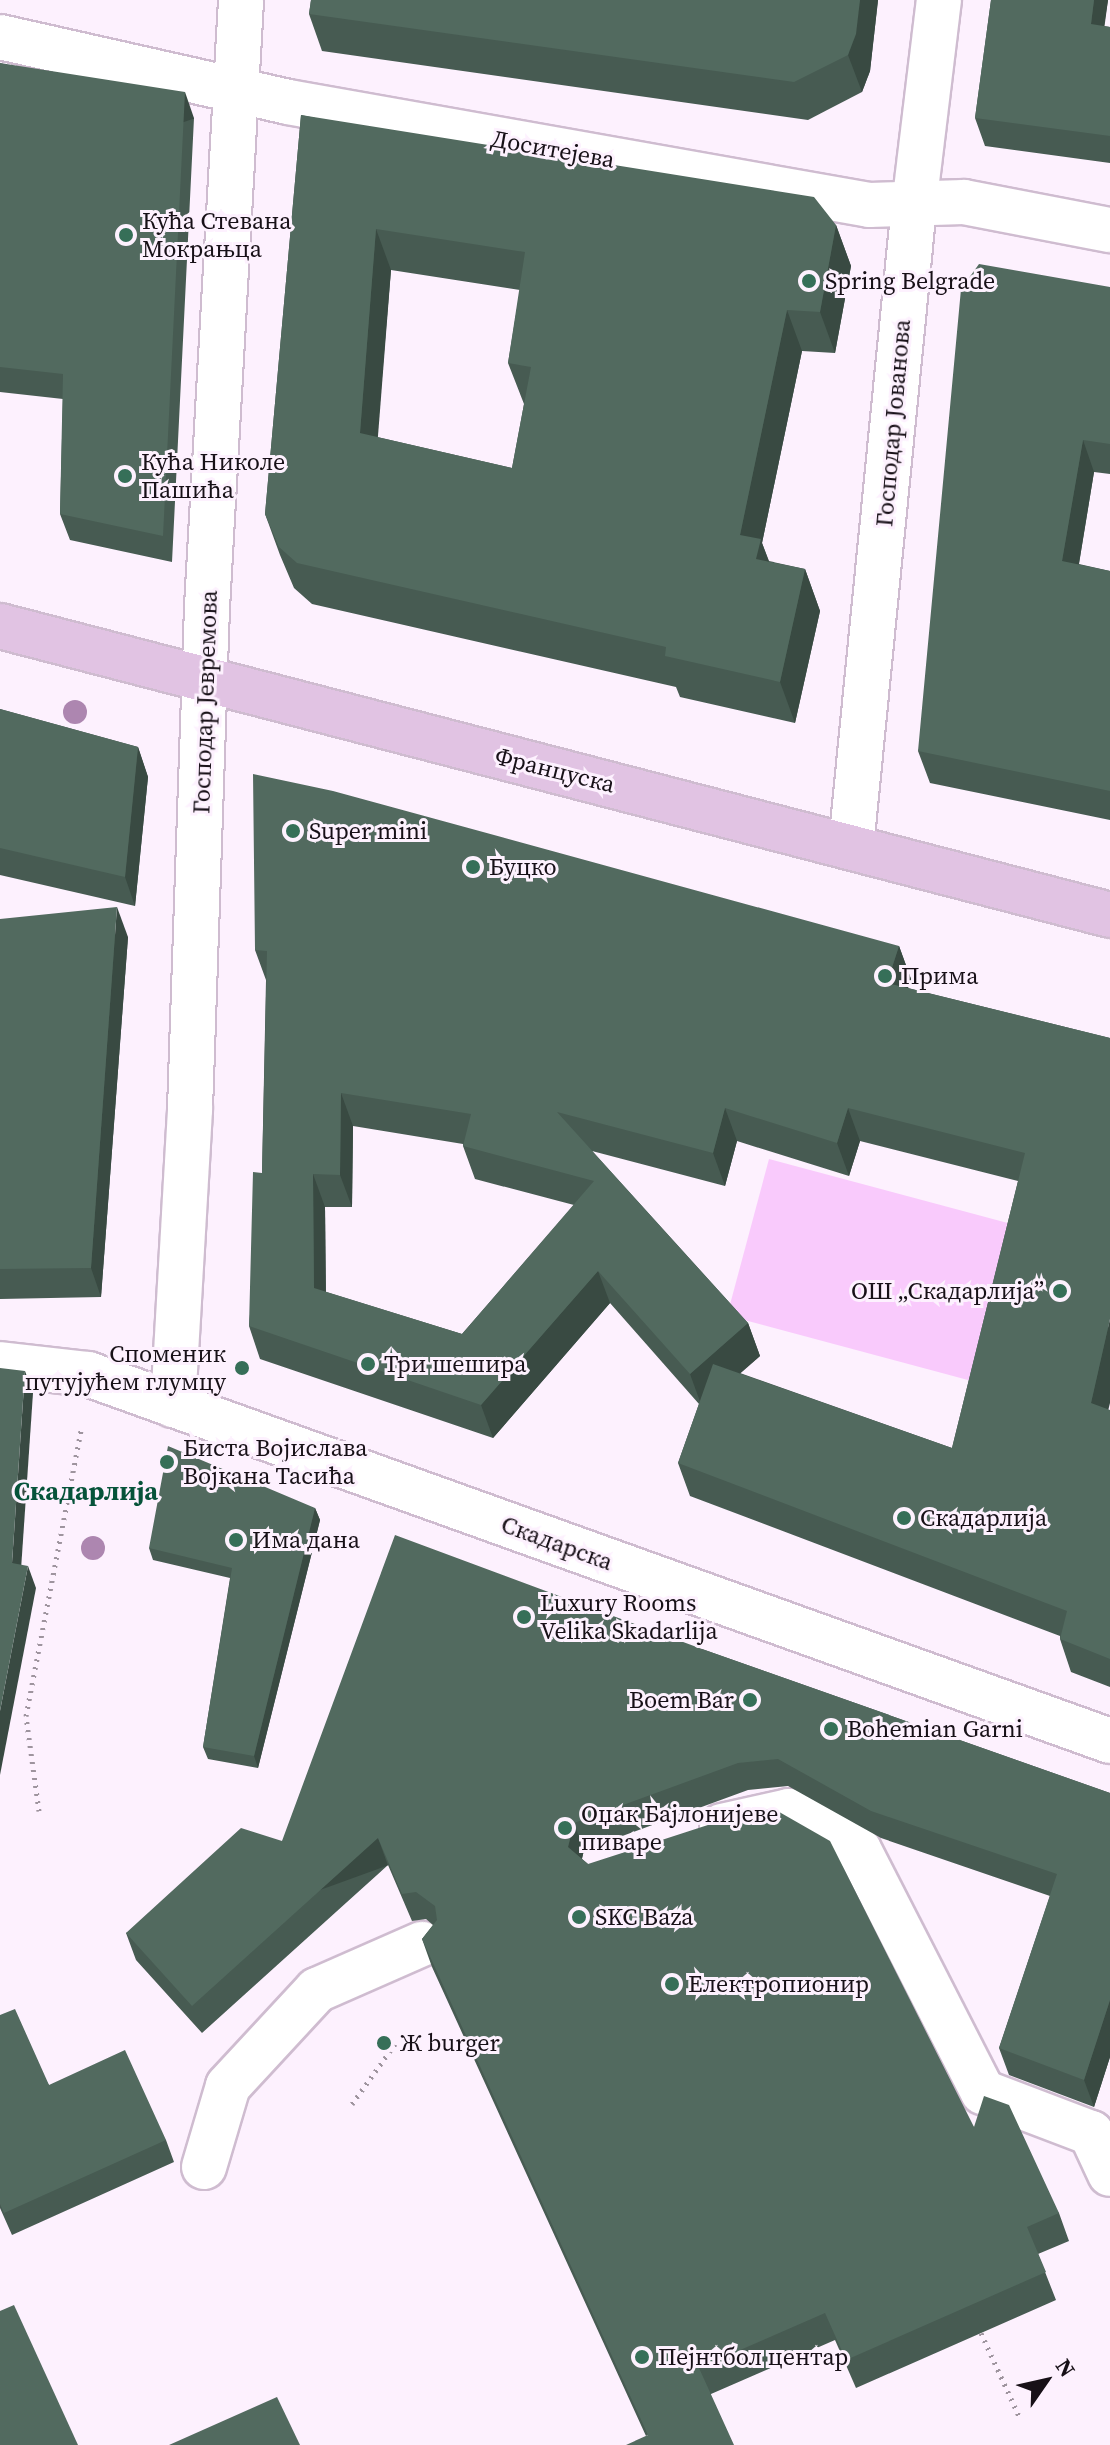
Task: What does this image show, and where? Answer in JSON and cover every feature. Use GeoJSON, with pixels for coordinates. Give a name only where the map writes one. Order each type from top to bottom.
{"type":"FeatureCollection","features":[{"type":"Feature","properties":{"kind":"main road","name":"Француска"},"geometry":{"type":"LineString","coordinates":[[0,626],[1110,915]]}},
{"type":"Feature","properties":{"kind":"street","name":"Господар Јевремова"},"geometry":{"type":"LineString","coordinates":[[173,1405],[190,1109],[205,681],[241,0]]}},
{"type":"Feature","properties":{"kind":"street","name":"Господар Јованова"},"geometry":{"type":"LineString","coordinates":[[851,846],[914,206],[939,0]]}},
{"type":"Feature","properties":{"kind":"street","name":"Доситејева"},"geometry":{"type":"LineString","coordinates":[[0,37],[235,90],[869,205],[914,206],[964,202],[1110,230]]}},
{"type":"Feature","properties":{"kind":"street","name":"Скадарска"},"geometry":{"type":"LineString","coordinates":[[0,1364],[91,1375],[1110,1741]]}},
{"type":"Feature","properties":{"kind":"street"},"geometry":{"type":"LineString","coordinates":[[686,1838],[756,1814],[789,1811],[859,1850],[983,2092],[1091,2133],[1110,2174]]}},
{"type":"Feature","properties":{"kind":"street"},"geometry":{"type":"LineString","coordinates":[[204,2167],[228,2086],[317,1990],[422,1944]]}},
{"type":"Feature","properties":{"kind":"path"},"geometry":{"type":"LineString","coordinates":[[39,1811],[26,1716],[91,1375]]}},
{"type":"Feature","properties":{"kind":"path"},"geometry":{"type":"LineString","coordinates":[[352,2104],[395,2044]]}},
{"type":"Feature","properties":{"kind":"path"},"geometry":{"type":"LineString","coordinates":[[981,2333],[1020,2418]]}},
{"type":"Feature","properties":{"kind":"shaded area"},"geometry":{"type":"Polygon","coordinates":[[[769,1159],[1021,1227],[979,1383],[727,1315],[769,1159]]]}},
{"type":"Feature","properties":{"kind":"building"},"geometry":{"type":"Polygon","coordinates":[[[311,0],[860,0],[856,34],[848,55],[794,82],[309,14],[311,0]]]}},
{"type":"Feature","properties":{"kind":"building"},"geometry":{"type":"Polygon","coordinates":[[[991,0],[1094,0],[1091,24],[1110,27],[1110,136],[975,118],[991,0]]]}},
{"type":"Feature","properties":{"kind":"building","name":"Кућа Стевана Мокрањца"},"geometry":{"type":"Polygon","coordinates":[[[0,63],[185,92],[163,536],[60,514],[63,374],[0,367],[0,63]]]}},
{"type":"Feature","properties":{"kind":"building"},"geometry":{"type":"Polygon","coordinates":[[[301,115],[814,197],[836,225],[820,312],[787,310],[740,535],[761,539],[756,559],[805,569],[780,682],[665,656],[666,647],[297,563],[279,547],[265,514],[301,115]],[[376,229],[360,433],[512,468],[531,367],[508,363],[525,252],[376,229]]]}},
{"type":"Feature","properties":{"kind":"building"},"geometry":{"type":"Polygon","coordinates":[[[979,264],[1110,287],[1110,444],[1083,440],[1062,561],[1110,571],[1110,791],[918,751],[961,289],[979,264]]]}},
{"type":"Feature","properties":{"kind":"building"},"geometry":{"type":"Polygon","coordinates":[[[0,709],[138,747],[125,877],[0,848],[0,709]]]}},
{"type":"Feature","properties":{"kind":"building"},"geometry":{"type":"Polygon","coordinates":[[[253,774],[333,791],[899,946],[887,983],[1110,1038],[1110,1319],[1091,1403],[1110,1410],[1110,1659],[1060,1639],[1067,1611],[678,1463],[713,1364],[952,1448],[1025,1153],[848,1108],[837,1143],[725,1108],[713,1153],[557,1112],[748,1323],[690,1374],[598,1271],[481,1405],[249,1326],[253,1172],[262,1173],[267,951],[255,950],[253,774]],[[341,1093],[340,1175],[313,1174],[314,1288],[462,1334],[594,1181],[463,1146],[471,1114],[341,1093]]]}},
{"type":"Feature","properties":{"kind":"building"},"geometry":{"type":"Polygon","coordinates":[[[117,907],[91,1268],[0,1269],[0,919],[117,907]]]}},
{"type":"Feature","properties":{"kind":"building"},"geometry":{"type":"Polygon","coordinates":[[[0,1368],[25,1371],[12,1563],[28,1566],[0,1711],[0,1368]]]}},
{"type":"Feature","properties":{"kind":"building"},"geometry":{"type":"Polygon","coordinates":[[[168,1446],[315,1508],[254,1756],[203,1747],[232,1568],[149,1548],[168,1446]]]}},
{"type":"Feature","properties":{"kind":"building"},"geometry":{"type":"Polygon","coordinates":[[[395,1535],[702,1649],[1110,1793],[1110,2000],[1084,2080],[999,2048],[1057,1874],[871,1811],[778,1759],[738,1763],[574,1823],[568,1847],[588,1864],[751,1811],[774,1809],[830,1841],[974,2127],[984,2096],[1009,2105],[1059,2213],[1027,2227],[1046,2272],[846,2360],[825,2313],[699,2368],[734,2445],[626,2445],[648,2435],[422,1939],[437,1920],[435,1906],[416,1892],[402,1894],[378,1838],[192,2006],[126,1933],[241,1828],[282,1841],[395,1535]]]}},
{"type":"Feature","properties":{"kind":"building"},"geometry":{"type":"Polygon","coordinates":[[[15,2009],[49,2085],[125,2050],[166,2140],[4,2213],[0,2204],[0,2015],[15,2009]]]}},
{"type":"Feature","properties":{"kind":"building"},"geometry":{"type":"Polygon","coordinates":[[[14,2305],[78,2445],[0,2445],[0,2311],[14,2305]]]}},
{"type":"Feature","properties":{"kind":"building"},"geometry":{"type":"Polygon","coordinates":[[[277,2397],[300,2445],[169,2445],[277,2397]]]}},
{"type":"Feature","properties":{"kind":"place","name":"Кућа Стевана Мокрањца"},"geometry":{"type":"Point","coordinates":[126,235]}},
{"type":"Feature","properties":{"kind":"place","name":"Spring Belgrade"},"geometry":{"type":"Point","coordinates":[809,281]}},
{"type":"Feature","properties":{"kind":"place","name":"Кућа Николе Пашића"},"geometry":{"type":"Point","coordinates":[125,476]}},
{"type":"Feature","properties":{"kind":"place","name":"Super mini"},"geometry":{"type":"Point","coordinates":[293,831]}},
{"type":"Feature","properties":{"kind":"place","name":"Буцко"},"geometry":{"type":"Point","coordinates":[473,867]}},
{"type":"Feature","properties":{"kind":"place","name":"Прима"},"geometry":{"type":"Point","coordinates":[885,976]}},
{"type":"Feature","properties":{"kind":"place","name":"ОШ „Скадарлија”"},"geometry":{"type":"Point","coordinates":[1060,1291]}},
{"type":"Feature","properties":{"kind":"place","name":"Три шешира"},"geometry":{"type":"Point","coordinates":[368,1364]}},
{"type":"Feature","properties":{"kind":"place","name":"Споменик путујућем глумцу"},"geometry":{"type":"Point","coordinates":[242,1368]}},
{"type":"Feature","properties":{"kind":"place","name":"Биста Војислава Војкана Тасића"},"geometry":{"type":"Point","coordinates":[167,1462]}},
{"type":"Feature","properties":{"kind":"place","name":"Скадарлија"},"geometry":{"type":"Point","coordinates":[904,1518]}},
{"type":"Feature","properties":{"kind":"place","name":"Има дана"},"geometry":{"type":"Point","coordinates":[236,1540]}},
{"type":"Feature","properties":{"kind":"place","name":"Luxury Rooms Velika Skadarlija"},"geometry":{"type":"Point","coordinates":[524,1617]}},
{"type":"Feature","properties":{"kind":"place","name":"Boem Bar"},"geometry":{"type":"Point","coordinates":[750,1700]}},
{"type":"Feature","properties":{"kind":"place","name":"Bohemian Garni"},"geometry":{"type":"Point","coordinates":[831,1729]}},
{"type":"Feature","properties":{"kind":"place","name":"Оџак Бајлонијеве пиваре"},"geometry":{"type":"Point","coordinates":[565,1828]}},
{"type":"Feature","properties":{"kind":"place","name":"SKC Baza"},"geometry":{"type":"Point","coordinates":[579,1917]}},
{"type":"Feature","properties":{"kind":"place","name":"Електропионир"},"geometry":{"type":"Point","coordinates":[672,1984]}},
{"type":"Feature","properties":{"kind":"place","name":"Ж burger"},"geometry":{"type":"Point","coordinates":[384,2043]}},
{"type":"Feature","properties":{"kind":"place","name":"Пејнтбол центар"},"geometry":{"type":"Point","coordinates":[642,2357]}},
{"type":"Feature","properties":{"kind":"district","name":"Скадарлија"},"geometry":{"type":"Point","coordinates":[86,1492]}}]}
